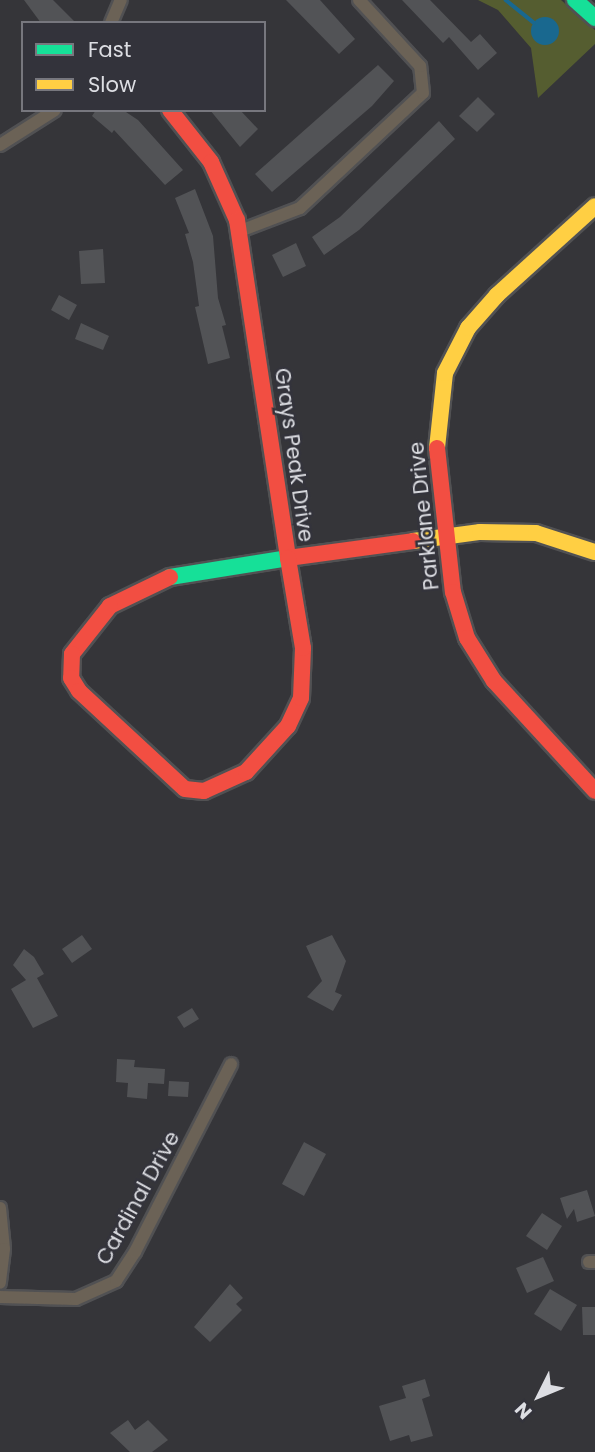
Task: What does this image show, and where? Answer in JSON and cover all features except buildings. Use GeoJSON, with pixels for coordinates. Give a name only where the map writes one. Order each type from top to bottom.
{"type":"FeatureCollection","features":[{"type":"Feature","properties":{"kind":"street"},"geometry":{"type":"LineString","coordinates":[[112,21],[121,0]]}},
{"type":"Feature","properties":{"kind":"street"},"geometry":{"type":"LineString","coordinates":[[240,231],[300,208],[432,83],[420,66],[359,0]]}},
{"type":"Feature","properties":{"kind":"street"},"geometry":{"type":"LineString","coordinates":[[575,0],[595,18]]}},
{"type":"Feature","properties":{"kind":"street"},"geometry":{"type":"LineString","coordinates":[[0,145],[52,112]]}},
{"type":"Feature","properties":{"kind":"street","name":"Grays Peak Drive"},"geometry":{"type":"LineString","coordinates":[[172,112],[211,162],[240,231],[288,558],[445,534],[536,533],[595,552]]}},
{"type":"Feature","properties":{"kind":"street","name":"Parklane Drive"},"geometry":{"type":"LineString","coordinates":[[595,206],[482,309],[454,351],[440,393],[436,437],[445,534],[458,614],[481,663],[510,701],[595,792]]}},
{"type":"Feature","properties":{"kind":"street"},"geometry":{"type":"LineString","coordinates":[[288,558],[303,648],[301,698],[288,726],[246,772],[204,791],[185,789],[79,691],[71,678],[72,654],[110,606],[160,578],[288,558]]}},
{"type":"Feature","properties":{"kind":"street","name":"Cardinal Drive"},"geometry":{"type":"LineString","coordinates":[[0,1297],[76,1299],[116,1281],[135,1252],[231,1065]]}},
{"type":"Feature","properties":{"kind":"street"},"geometry":{"type":"LineString","coordinates":[[0,1208],[4,1249],[0,1283]]}},
{"type":"Feature","properties":{"kind":"green space"},"geometry":{"type":"Polygon","coordinates":[[[478,0],[561,0],[595,30],[595,44],[538,98],[531,48],[498,10],[478,0]]]}},
{"type":"Feature","properties":{"kind":"water"},"geometry":{"type":"Polygon","coordinates":[[[545,17],[555,21],[559,31],[555,41],[545,45],[535,41],[531,31],[535,21],[545,17]]]}},
{"type":"Feature","properties":{"kind":"waterway"},"geometry":{"type":"LineString","coordinates":[[506,0],[534,23]]}},
{"type":"Feature","properties":{"kind":"traffic: fast"},"geometry":{"type":"LineString","coordinates":[[575,0],[595,18]]}},
{"type":"Feature","properties":{"kind":"traffic: fast"},"geometry":{"type":"LineString","coordinates":[[170,577],[288,558]]}},
{"type":"Feature","properties":{"kind":"traffic: slow"},"geometry":{"type":"LineString","coordinates":[[437,448],[445,373],[468,328],[497,295],[595,206]]}},
{"type":"Feature","properties":{"kind":"traffic: slow"},"geometry":{"type":"LineString","coordinates":[[413,541],[480,532],[536,533],[595,552]]}},
{"type":"Feature","properties":{"kind":"traffic: jam"},"geometry":{"type":"LineString","coordinates":[[172,112],[211,162],[237,220],[288,558],[413,541]]}},
{"type":"Feature","properties":{"kind":"traffic: jam"},"geometry":{"type":"LineString","coordinates":[[437,448],[453,592],[467,638],[494,681],[595,791]]}},
{"type":"Feature","properties":{"kind":"traffic: jam"},"geometry":{"type":"LineString","coordinates":[[170,577],[110,606],[72,654],[71,678],[79,691],[185,789],[204,791],[246,772],[288,726],[301,698],[303,648],[288,558]]}}]}
